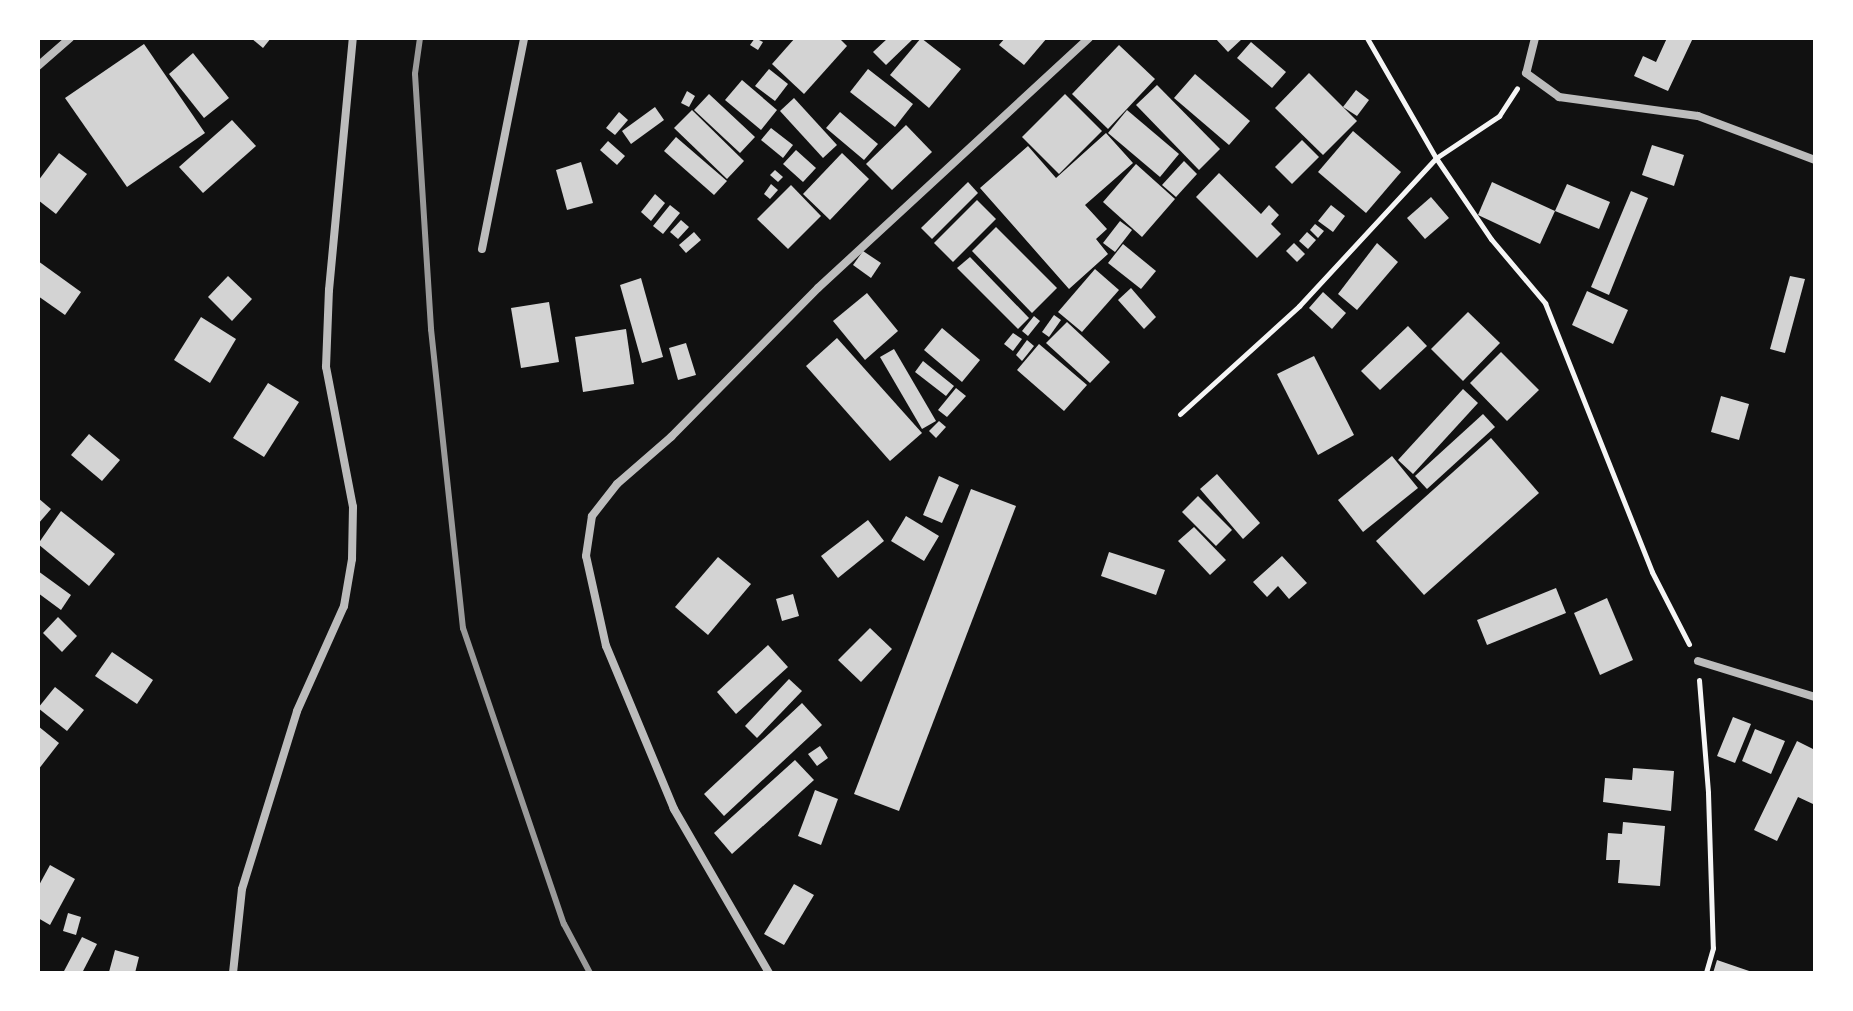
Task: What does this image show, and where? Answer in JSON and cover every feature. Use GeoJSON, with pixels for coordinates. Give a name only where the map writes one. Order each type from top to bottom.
{"type":"FeatureCollection","features":[{"type":"Feature","properties":{"kind":"street"},"geometry":{"type":"LineString","coordinates":[[38,66],[70,38]]}},
{"type":"Feature","properties":{"kind":"street"},"geometry":{"type":"LineString","coordinates":[[233,973],[242,889],[297,711],[344,606],[352,559],[353,507],[326,367],[331,259],[353,38]]}},
{"type":"Feature","properties":{"kind":"street"},"geometry":{"type":"LineString","coordinates":[[482,249],[524,38]]}},
{"type":"Feature","properties":{"kind":"street"},"geometry":{"type":"LineString","coordinates":[[769,973],[674,809],[606,646],[586,556],[592,516],[617,484],[671,437],[818,288],[1089,38]]}},
{"type":"Feature","properties":{"kind":"street"},"geometry":{"type":"LineString","coordinates":[[1535,38],[1526,73],[1559,97],[1698,116],[1815,160]]}},
{"type":"Feature","properties":{"kind":"street"},"geometry":{"type":"LineString","coordinates":[[1698,661],[1815,697]]}},
{"type":"Feature","properties":{"kind":"path"},"geometry":{"type":"LineString","coordinates":[[1367,38],[1436,158],[1491,239],[1545,303],[1652,572],[1698,661],[1708,793],[1713,948],[1706,973]]}},
{"type":"Feature","properties":{"kind":"path"},"geometry":{"type":"LineString","coordinates":[[1180,414],[1299,306],[1436,158],[1499,116],[1526,73]]}},
{"type":"Feature","properties":{"kind":"building"},"geometry":{"type":"Polygon","coordinates":[[[251,38],[271,38],[263,48],[251,38]]]}},
{"type":"Feature","properties":{"kind":"building"},"geometry":{"type":"Polygon","coordinates":[[[755,38],[763,42],[758,50],[750,45],[755,38]]]}},
{"type":"Feature","properties":{"kind":"building"},"geometry":{"type":"Polygon","coordinates":[[[795,38],[839,38],[847,46],[804,94],[772,64],[795,38]]]}},
{"type":"Feature","properties":{"kind":"building"},"geometry":{"type":"Polygon","coordinates":[[[888,38],[914,38],[886,65],[873,52],[888,38]]]}},
{"type":"Feature","properties":{"kind":"building"},"geometry":{"type":"Polygon","coordinates":[[[921,38],[961,69],[929,108],[890,75],[921,38]]]}},
{"type":"Feature","properties":{"kind":"building"},"geometry":{"type":"Polygon","coordinates":[[[1005,38],[1047,38],[1024,65],[999,45],[1005,38]]]}},
{"type":"Feature","properties":{"kind":"building"},"geometry":{"type":"Polygon","coordinates":[[[1215,38],[1243,38],[1228,52],[1215,38]]]}},
{"type":"Feature","properties":{"kind":"building"},"geometry":{"type":"Polygon","coordinates":[[[1667,38],[1693,38],[1668,91],[1634,76],[1643,56],[1656,62],[1667,38]]]}},
{"type":"Feature","properties":{"kind":"building"},"geometry":{"type":"Polygon","coordinates":[[[1251,42],[1286,72],[1272,88],[1237,58],[1251,42]]]}},
{"type":"Feature","properties":{"kind":"building"},"geometry":{"type":"Polygon","coordinates":[[[144,44],[205,133],[127,187],[65,98],[144,44]]]}},
{"type":"Feature","properties":{"kind":"building"},"geometry":{"type":"Polygon","coordinates":[[[1119,45],[1155,79],[1108,129],[1072,94],[1119,45]]]}},
{"type":"Feature","properties":{"kind":"building"},"geometry":{"type":"Polygon","coordinates":[[[193,53],[229,98],[204,118],[169,74],[193,53]]]}},
{"type":"Feature","properties":{"kind":"building"},"geometry":{"type":"Polygon","coordinates":[[[769,69],[788,84],[775,101],[755,86],[769,69]]]}},
{"type":"Feature","properties":{"kind":"building"},"geometry":{"type":"Polygon","coordinates":[[[868,69],[913,104],[895,127],[850,92],[868,69]]]}},
{"type":"Feature","properties":{"kind":"building"},"geometry":{"type":"Polygon","coordinates":[[[1309,73],[1357,121],[1323,155],[1275,108],[1309,73]]]}},
{"type":"Feature","properties":{"kind":"building"},"geometry":{"type":"Polygon","coordinates":[[[1195,74],[1250,121],[1229,145],[1174,98],[1195,74]]]}},
{"type":"Feature","properties":{"kind":"building"},"geometry":{"type":"Polygon","coordinates":[[[742,80],[777,110],[761,130],[725,100],[742,80]]]}},
{"type":"Feature","properties":{"kind":"building"},"geometry":{"type":"Polygon","coordinates":[[[1157,85],[1220,149],[1199,170],[1136,105],[1157,85]]]}},
{"type":"Feature","properties":{"kind":"building"},"geometry":{"type":"Polygon","coordinates":[[[1356,90],[1369,100],[1357,116],[1343,107],[1356,90]]]}},
{"type":"Feature","properties":{"kind":"building"},"geometry":{"type":"Polygon","coordinates":[[[687,91],[695,96],[689,107],[681,103],[687,91]]]}},
{"type":"Feature","properties":{"kind":"building"},"geometry":{"type":"Polygon","coordinates":[[[709,94],[755,137],[740,153],[694,110],[709,94]]]}},
{"type":"Feature","properties":{"kind":"building"},"geometry":{"type":"Polygon","coordinates":[[[1065,94],[1102,131],[1059,174],[1022,137],[1065,94]]]}},
{"type":"Feature","properties":{"kind":"building"},"geometry":{"type":"Polygon","coordinates":[[[794,98],[837,145],[823,158],[780,111],[794,98]]]}},
{"type":"Feature","properties":{"kind":"building"},"geometry":{"type":"Polygon","coordinates":[[[655,107],[664,120],[631,144],[622,131],[655,107]]]}},
{"type":"Feature","properties":{"kind":"building"},"geometry":{"type":"Polygon","coordinates":[[[692,110],[744,161],[727,179],[674,128],[692,110]]]}},
{"type":"Feature","properties":{"kind":"building"},"geometry":{"type":"Polygon","coordinates":[[[1127,110],[1179,154],[1160,177],[1108,133],[1127,110]]]}},
{"type":"Feature","properties":{"kind":"building"},"geometry":{"type":"Polygon","coordinates":[[[619,112],[628,120],[615,135],[606,128],[619,112]]]}},
{"type":"Feature","properties":{"kind":"building"},"geometry":{"type":"Polygon","coordinates":[[[840,112],[878,144],[864,160],[826,128],[840,112]]]}},
{"type":"Feature","properties":{"kind":"building"},"geometry":{"type":"Polygon","coordinates":[[[232,120],[256,146],[203,193],[179,167],[232,120]]]}},
{"type":"Feature","properties":{"kind":"building"},"geometry":{"type":"Polygon","coordinates":[[[906,125],[932,152],[892,190],[866,164],[906,125]]]}},
{"type":"Feature","properties":{"kind":"building"},"geometry":{"type":"Polygon","coordinates":[[[771,128],[793,145],[783,158],[761,140],[771,128]]]}},
{"type":"Feature","properties":{"kind":"building"},"geometry":{"type":"Polygon","coordinates":[[[1353,131],[1401,172],[1366,213],[1318,172],[1353,131]]]}},
{"type":"Feature","properties":{"kind":"building"},"geometry":{"type":"Polygon","coordinates":[[[1106,133],[1133,163],[1085,205],[1107,229],[1096,239],[1108,254],[1069,289],[980,188],[1028,146],[1056,178],[1106,133]]]}},
{"type":"Feature","properties":{"kind":"building"},"geometry":{"type":"Polygon","coordinates":[[[676,137],[727,181],[714,195],[664,151],[676,137]]]}},
{"type":"Feature","properties":{"kind":"building"},"geometry":{"type":"Polygon","coordinates":[[[1302,140],[1319,157],[1292,184],[1275,167],[1302,140]]]}},
{"type":"Feature","properties":{"kind":"building"},"geometry":{"type":"Polygon","coordinates":[[[608,141],[625,156],[617,165],[600,150],[608,141]]]}},
{"type":"Feature","properties":{"kind":"building"},"geometry":{"type":"Polygon","coordinates":[[[1652,145],[1684,155],[1674,186],[1642,175],[1652,145]]]}},
{"type":"Feature","properties":{"kind":"building"},"geometry":{"type":"Polygon","coordinates":[[[796,150],[816,168],[803,182],[783,164],[796,150]]]}},
{"type":"Feature","properties":{"kind":"building"},"geometry":{"type":"Polygon","coordinates":[[[59,153],[87,174],[56,214],[38,200],[38,181],[59,153]]]}},
{"type":"Feature","properties":{"kind":"building"},"geometry":{"type":"Polygon","coordinates":[[[842,153],[869,179],[830,220],[803,194],[842,153]]]}},
{"type":"Feature","properties":{"kind":"building"},"geometry":{"type":"Polygon","coordinates":[[[1184,161],[1197,174],[1176,197],[1162,185],[1184,161]]]}},
{"type":"Feature","properties":{"kind":"building"},"geometry":{"type":"Polygon","coordinates":[[[581,162],[593,203],[567,210],[556,170],[581,162]]]}},
{"type":"Feature","properties":{"kind":"building"},"geometry":{"type":"Polygon","coordinates":[[[1136,164],[1175,199],[1142,237],[1103,202],[1136,164]]]}},
{"type":"Feature","properties":{"kind":"building"},"geometry":{"type":"Polygon","coordinates":[[[775,170],[783,177],[778,182],[770,175],[775,170]]]}},
{"type":"Feature","properties":{"kind":"building"},"geometry":{"type":"Polygon","coordinates":[[[1219,173],[1261,214],[1269,205],[1279,215],[1271,224],[1281,234],[1257,258],[1196,197],[1219,173]]]}},
{"type":"Feature","properties":{"kind":"building"},"geometry":{"type":"Polygon","coordinates":[[[968,182],[978,193],[932,239],[921,228],[968,182]]]}},
{"type":"Feature","properties":{"kind":"building"},"geometry":{"type":"Polygon","coordinates":[[[1492,182],[1555,211],[1540,244],[1478,215],[1492,182]]]}},
{"type":"Feature","properties":{"kind":"building"},"geometry":{"type":"Polygon","coordinates":[[[771,184],[778,190],[770,199],[764,194],[771,184]]]}},
{"type":"Feature","properties":{"kind":"building"},"geometry":{"type":"Polygon","coordinates":[[[1567,184],[1610,202],[1599,229],[1555,211],[1567,184]]]}},
{"type":"Feature","properties":{"kind":"building"},"geometry":{"type":"Polygon","coordinates":[[[791,185],[821,216],[788,249],[757,219],[791,185]]]}},
{"type":"Feature","properties":{"kind":"building"},"geometry":{"type":"Polygon","coordinates":[[[1631,191],[1648,198],[1609,295],[1591,287],[1631,191]]]}},
{"type":"Feature","properties":{"kind":"building"},"geometry":{"type":"Polygon","coordinates":[[[655,194],[665,203],[651,221],[641,212],[655,194]]]}},
{"type":"Feature","properties":{"kind":"building"},"geometry":{"type":"Polygon","coordinates":[[[1431,197],[1449,218],[1425,239],[1407,218],[1431,197]]]}},
{"type":"Feature","properties":{"kind":"building"},"geometry":{"type":"Polygon","coordinates":[[[977,200],[996,219],[953,262],[934,243],[977,200]]]}},
{"type":"Feature","properties":{"kind":"building"},"geometry":{"type":"Polygon","coordinates":[[[670,205],[680,213],[663,234],[653,226],[670,205]]]}},
{"type":"Feature","properties":{"kind":"building"},"geometry":{"type":"Polygon","coordinates":[[[1331,205],[1345,216],[1333,232],[1318,221],[1331,205]]]}},
{"type":"Feature","properties":{"kind":"building"},"geometry":{"type":"Polygon","coordinates":[[[681,220],[689,227],[678,239],[670,232],[681,220]]]}},
{"type":"Feature","properties":{"kind":"building"},"geometry":{"type":"Polygon","coordinates":[[[1120,221],[1132,230],[1115,252],[1103,243],[1120,221]]]}},
{"type":"Feature","properties":{"kind":"building"},"geometry":{"type":"Polygon","coordinates":[[[1315,224],[1324,231],[1318,238],[1310,230],[1315,224]]]}},
{"type":"Feature","properties":{"kind":"building"},"geometry":{"type":"Polygon","coordinates":[[[996,227],[1057,288],[1032,313],[972,251],[996,227]]]}},
{"type":"Feature","properties":{"kind":"building"},"geometry":{"type":"Polygon","coordinates":[[[694,232],[701,240],[686,253],[679,245],[694,232]]]}},
{"type":"Feature","properties":{"kind":"building"},"geometry":{"type":"Polygon","coordinates":[[[1307,232],[1316,240],[1308,249],[1299,241],[1307,232]]]}},
{"type":"Feature","properties":{"kind":"building"},"geometry":{"type":"Polygon","coordinates":[[[1294,243],[1305,254],[1297,262],[1286,251],[1294,243]]]}},
{"type":"Feature","properties":{"kind":"building"},"geometry":{"type":"Polygon","coordinates":[[[1377,243],[1398,262],[1357,310],[1338,294],[1377,243]]]}},
{"type":"Feature","properties":{"kind":"building"},"geometry":{"type":"Polygon","coordinates":[[[1123,244],[1156,271],[1141,289],[1108,263],[1123,244]]]}},
{"type":"Feature","properties":{"kind":"building"},"geometry":{"type":"Polygon","coordinates":[[[863,251],[881,263],[871,278],[853,265],[863,251]]]}},
{"type":"Feature","properties":{"kind":"building"},"geometry":{"type":"Polygon","coordinates":[[[970,257],[1029,318],[1018,329],[957,268],[970,257]]]}},
{"type":"Feature","properties":{"kind":"building"},"geometry":{"type":"Polygon","coordinates":[[[38,261],[81,292],[65,315],[38,296],[38,261]]]}},
{"type":"Feature","properties":{"kind":"building"},"geometry":{"type":"Polygon","coordinates":[[[1095,269],[1119,290],[1082,332],[1058,312],[1095,269]]]}},
{"type":"Feature","properties":{"kind":"building"},"geometry":{"type":"Polygon","coordinates":[[[228,276],[252,299],[232,321],[208,297],[228,276]]]}},
{"type":"Feature","properties":{"kind":"building"},"geometry":{"type":"Polygon","coordinates":[[[1790,276],[1805,279],[1785,353],[1770,349],[1790,276]]]}},
{"type":"Feature","properties":{"kind":"building"},"geometry":{"type":"Polygon","coordinates":[[[641,278],[663,357],[642,363],[620,285],[641,278]]]}},
{"type":"Feature","properties":{"kind":"building"},"geometry":{"type":"Polygon","coordinates":[[[1131,288],[1156,317],[1144,329],[1118,300],[1131,288]]]}},
{"type":"Feature","properties":{"kind":"building"},"geometry":{"type":"Polygon","coordinates":[[[1587,291],[1628,310],[1613,344],[1572,325],[1587,291]]]}},
{"type":"Feature","properties":{"kind":"building"},"geometry":{"type":"Polygon","coordinates":[[[1323,292],[1346,313],[1332,329],[1309,308],[1323,292]]]}},
{"type":"Feature","properties":{"kind":"building"},"geometry":{"type":"Polygon","coordinates":[[[867,293],[898,331],[865,360],[833,321],[867,293]]]}},
{"type":"Feature","properties":{"kind":"building"},"geometry":{"type":"Polygon","coordinates":[[[549,302],[559,362],[521,368],[511,308],[549,302]]]}},
{"type":"Feature","properties":{"kind":"building"},"geometry":{"type":"Polygon","coordinates":[[[1468,312],[1500,343],[1463,381],[1431,349],[1468,312]]]}},
{"type":"Feature","properties":{"kind":"building"},"geometry":{"type":"Polygon","coordinates":[[[1054,315],[1061,320],[1049,337],[1042,332],[1054,315]]]}},
{"type":"Feature","properties":{"kind":"building"},"geometry":{"type":"Polygon","coordinates":[[[1034,316],[1040,321],[1028,336],[1022,331],[1034,316]]]}},
{"type":"Feature","properties":{"kind":"building"},"geometry":{"type":"Polygon","coordinates":[[[201,317],[236,339],[210,383],[174,360],[201,317]]]}},
{"type":"Feature","properties":{"kind":"building"},"geometry":{"type":"Polygon","coordinates":[[[1067,322],[1110,362],[1090,383],[1046,343],[1067,322]]]}},
{"type":"Feature","properties":{"kind":"building"},"geometry":{"type":"Polygon","coordinates":[[[1408,326],[1427,346],[1380,390],[1361,371],[1408,326]]]}},
{"type":"Feature","properties":{"kind":"building"},"geometry":{"type":"Polygon","coordinates":[[[942,328],[980,360],[962,382],[924,350],[942,328]]]}},
{"type":"Feature","properties":{"kind":"building"},"geometry":{"type":"Polygon","coordinates":[[[626,329],[634,384],[583,392],[575,337],[626,329]]]}},
{"type":"Feature","properties":{"kind":"building"},"geometry":{"type":"Polygon","coordinates":[[[1013,333],[1022,339],[1013,351],[1004,344],[1013,333]]]}},
{"type":"Feature","properties":{"kind":"building"},"geometry":{"type":"Polygon","coordinates":[[[837,338],[922,433],[890,461],[806,366],[837,338]]]}},
{"type":"Feature","properties":{"kind":"building"},"geometry":{"type":"Polygon","coordinates":[[[1027,340],[1034,346],[1022,361],[1016,355],[1027,340]]]}},
{"type":"Feature","properties":{"kind":"building"},"geometry":{"type":"Polygon","coordinates":[[[686,343],[696,375],[678,380],[669,348],[686,343]]]}},
{"type":"Feature","properties":{"kind":"building"},"geometry":{"type":"Polygon","coordinates":[[[1039,344],[1087,385],[1064,411],[1017,370],[1039,344]]]}},
{"type":"Feature","properties":{"kind":"building"},"geometry":{"type":"Polygon","coordinates":[[[894,349],[936,421],[922,429],[880,357],[894,349]]]}},
{"type":"Feature","properties":{"kind":"building"},"geometry":{"type":"Polygon","coordinates":[[[1501,352],[1539,390],[1507,421],[1470,383],[1501,352]]]}},
{"type":"Feature","properties":{"kind":"building"},"geometry":{"type":"Polygon","coordinates":[[[1314,356],[1354,435],[1318,455],[1277,374],[1314,356]]]}},
{"type":"Feature","properties":{"kind":"building"},"geometry":{"type":"Polygon","coordinates":[[[923,361],[954,386],[946,396],[915,372],[923,361]]]}},
{"type":"Feature","properties":{"kind":"building"},"geometry":{"type":"Polygon","coordinates":[[[268,383],[299,402],[264,457],[233,438],[268,383]]]}},
{"type":"Feature","properties":{"kind":"building"},"geometry":{"type":"Polygon","coordinates":[[[956,388],[966,396],[947,417],[938,410],[956,388]]]}},
{"type":"Feature","properties":{"kind":"building"},"geometry":{"type":"Polygon","coordinates":[[[1463,389],[1478,403],[1413,474],[1398,460],[1463,389]]]}},
{"type":"Feature","properties":{"kind":"building"},"geometry":{"type":"Polygon","coordinates":[[[1721,396],[1749,404],[1739,440],[1711,432],[1721,396]]]}},
{"type":"Feature","properties":{"kind":"building"},"geometry":{"type":"Polygon","coordinates":[[[1483,414],[1495,427],[1427,489],[1415,476],[1483,414]]]}},
{"type":"Feature","properties":{"kind":"building"},"geometry":{"type":"Polygon","coordinates":[[[939,421],[946,427],[936,438],[929,431],[939,421]]]}},
{"type":"Feature","properties":{"kind":"building"},"geometry":{"type":"Polygon","coordinates":[[[89,434],[120,460],[102,481],[71,455],[89,434]]]}},
{"type":"Feature","properties":{"kind":"building"},"geometry":{"type":"Polygon","coordinates":[[[1491,438],[1539,493],[1424,595],[1376,541],[1491,438]]]}},
{"type":"Feature","properties":{"kind":"building"},"geometry":{"type":"Polygon","coordinates":[[[1392,456],[1418,488],[1363,532],[1338,500],[1392,456]]]}},
{"type":"Feature","properties":{"kind":"building"},"geometry":{"type":"Polygon","coordinates":[[[1217,474],[1260,523],[1243,539],[1200,489],[1217,474]]]}},
{"type":"Feature","properties":{"kind":"building"},"geometry":{"type":"Polygon","coordinates":[[[939,476],[959,485],[942,523],[923,515],[939,476]]]}},
{"type":"Feature","properties":{"kind":"building"},"geometry":{"type":"Polygon","coordinates":[[[971,489],[1016,506],[899,811],[854,794],[971,489]]]}},
{"type":"Feature","properties":{"kind":"building"},"geometry":{"type":"Polygon","coordinates":[[[1198,496],[1232,530],[1216,546],[1182,512],[1198,496]]]}},
{"type":"Feature","properties":{"kind":"building"},"geometry":{"type":"Polygon","coordinates":[[[38,498],[51,509],[38,524],[38,498]]]}},
{"type":"Feature","properties":{"kind":"building"},"geometry":{"type":"Polygon","coordinates":[[[61,511],[115,554],[89,586],[38,544],[61,511]]]}},
{"type":"Feature","properties":{"kind":"building"},"geometry":{"type":"Polygon","coordinates":[[[906,516],[939,536],[924,561],[891,541],[906,516]]]}},
{"type":"Feature","properties":{"kind":"building"},"geometry":{"type":"Polygon","coordinates":[[[868,520],[884,541],[838,578],[821,556],[868,520]]]}},
{"type":"Feature","properties":{"kind":"building"},"geometry":{"type":"Polygon","coordinates":[[[1194,527],[1226,560],[1210,575],[1178,541],[1194,527]]]}},
{"type":"Feature","properties":{"kind":"building"},"geometry":{"type":"Polygon","coordinates":[[[1109,552],[1165,570],[1156,595],[1101,576],[1109,552]]]}},
{"type":"Feature","properties":{"kind":"building"},"geometry":{"type":"Polygon","coordinates":[[[1282,556],[1307,583],[1289,599],[1278,586],[1267,597],[1253,582],[1282,556]]]}},
{"type":"Feature","properties":{"kind":"building"},"geometry":{"type":"Polygon","coordinates":[[[718,557],[751,584],[708,635],[675,607],[718,557]]]}},
{"type":"Feature","properties":{"kind":"building"},"geometry":{"type":"Polygon","coordinates":[[[38,571],[71,595],[61,610],[38,593],[38,571]]]}},
{"type":"Feature","properties":{"kind":"building"},"geometry":{"type":"Polygon","coordinates":[[[1556,588],[1566,613],[1487,645],[1477,620],[1556,588]]]}},
{"type":"Feature","properties":{"kind":"building"},"geometry":{"type":"Polygon","coordinates":[[[793,594],[799,616],[782,621],[776,599],[793,594]]]}},
{"type":"Feature","properties":{"kind":"building"},"geometry":{"type":"Polygon","coordinates":[[[1607,598],[1633,660],[1600,675],[1574,613],[1607,598]]]}},
{"type":"Feature","properties":{"kind":"building"},"geometry":{"type":"Polygon","coordinates":[[[58,617],[77,636],[62,652],[43,633],[58,617]]]}},
{"type":"Feature","properties":{"kind":"building"},"geometry":{"type":"Polygon","coordinates":[[[870,628],[892,649],[861,682],[838,660],[870,628]]]}},
{"type":"Feature","properties":{"kind":"building"},"geometry":{"type":"Polygon","coordinates":[[[768,645],[788,667],[736,714],[717,692],[768,645]]]}},
{"type":"Feature","properties":{"kind":"building"},"geometry":{"type":"Polygon","coordinates":[[[112,652],[153,680],[137,704],[95,676],[112,652]]]}},
{"type":"Feature","properties":{"kind":"building"},"geometry":{"type":"Polygon","coordinates":[[[789,679],[802,691],[757,738],[745,726],[789,679]]]}},
{"type":"Feature","properties":{"kind":"building"},"geometry":{"type":"Polygon","coordinates":[[[55,687],[84,710],[67,731],[38,708],[55,687]]]}},
{"type":"Feature","properties":{"kind":"building"},"geometry":{"type":"Polygon","coordinates":[[[802,703],[822,725],[724,816],[704,794],[802,703]]]}},
{"type":"Feature","properties":{"kind":"building"},"geometry":{"type":"Polygon","coordinates":[[[1733,717],[1751,724],[1735,763],[1717,756],[1733,717]]]}},
{"type":"Feature","properties":{"kind":"building"},"geometry":{"type":"Polygon","coordinates":[[[38,726],[59,743],[38,770],[38,726]]]}},
{"type":"Feature","properties":{"kind":"building"},"geometry":{"type":"Polygon","coordinates":[[[1755,729],[1785,741],[1771,774],[1742,761],[1755,729]]]}},
{"type":"Feature","properties":{"kind":"building"},"geometry":{"type":"Polygon","coordinates":[[[1797,741],[1815,750],[1815,800],[1813,804],[1798,797],[1777,841],[1754,830],[1797,741]]]}},
{"type":"Feature","properties":{"kind":"building"},"geometry":{"type":"Polygon","coordinates":[[[820,746],[828,758],[817,766],[808,754],[820,746]]]}},
{"type":"Feature","properties":{"kind":"building"},"geometry":{"type":"Polygon","coordinates":[[[795,760],[814,780],[732,854],[714,833],[795,760]]]}},
{"type":"Feature","properties":{"kind":"building"},"geometry":{"type":"Polygon","coordinates":[[[1633,768],[1674,771],[1671,811],[1603,802],[1605,778],[1632,780],[1633,768]]]}},
{"type":"Feature","properties":{"kind":"building"},"geometry":{"type":"Polygon","coordinates":[[[815,790],[838,799],[821,845],[798,836],[815,790]]]}},
{"type":"Feature","properties":{"kind":"building"},"geometry":{"type":"Polygon","coordinates":[[[1623,822],[1665,826],[1660,886],[1618,883],[1620,860],[1606,860],[1608,833],[1622,834],[1623,822]]]}},
{"type":"Feature","properties":{"kind":"building"},"geometry":{"type":"Polygon","coordinates":[[[50,865],[75,879],[50,925],[38,918],[38,887],[50,865]]]}},
{"type":"Feature","properties":{"kind":"building"},"geometry":{"type":"Polygon","coordinates":[[[794,884],[814,895],[784,945],[764,934],[794,884]]]}},
{"type":"Feature","properties":{"kind":"building"},"geometry":{"type":"Polygon","coordinates":[[[68,913],[81,917],[76,935],[63,931],[68,913]]]}},
{"type":"Feature","properties":{"kind":"building"},"geometry":{"type":"Polygon","coordinates":[[[82,937],[97,944],[82,973],[63,973],[82,937]]]}},
{"type":"Feature","properties":{"kind":"building"},"geometry":{"type":"Polygon","coordinates":[[[115,950],[139,957],[135,973],[109,972],[115,950]]]}},
{"type":"Feature","properties":{"kind":"building"},"geometry":{"type":"Polygon","coordinates":[[[1717,960],[1755,973],[1713,973],[1717,960]]]}},
{"type":"Feature","properties":{"kind":"railway"},"geometry":{"type":"LineString","coordinates":[[420,38],[415,74],[431,329],[463,628],[564,924],[590,973]]}}]}
